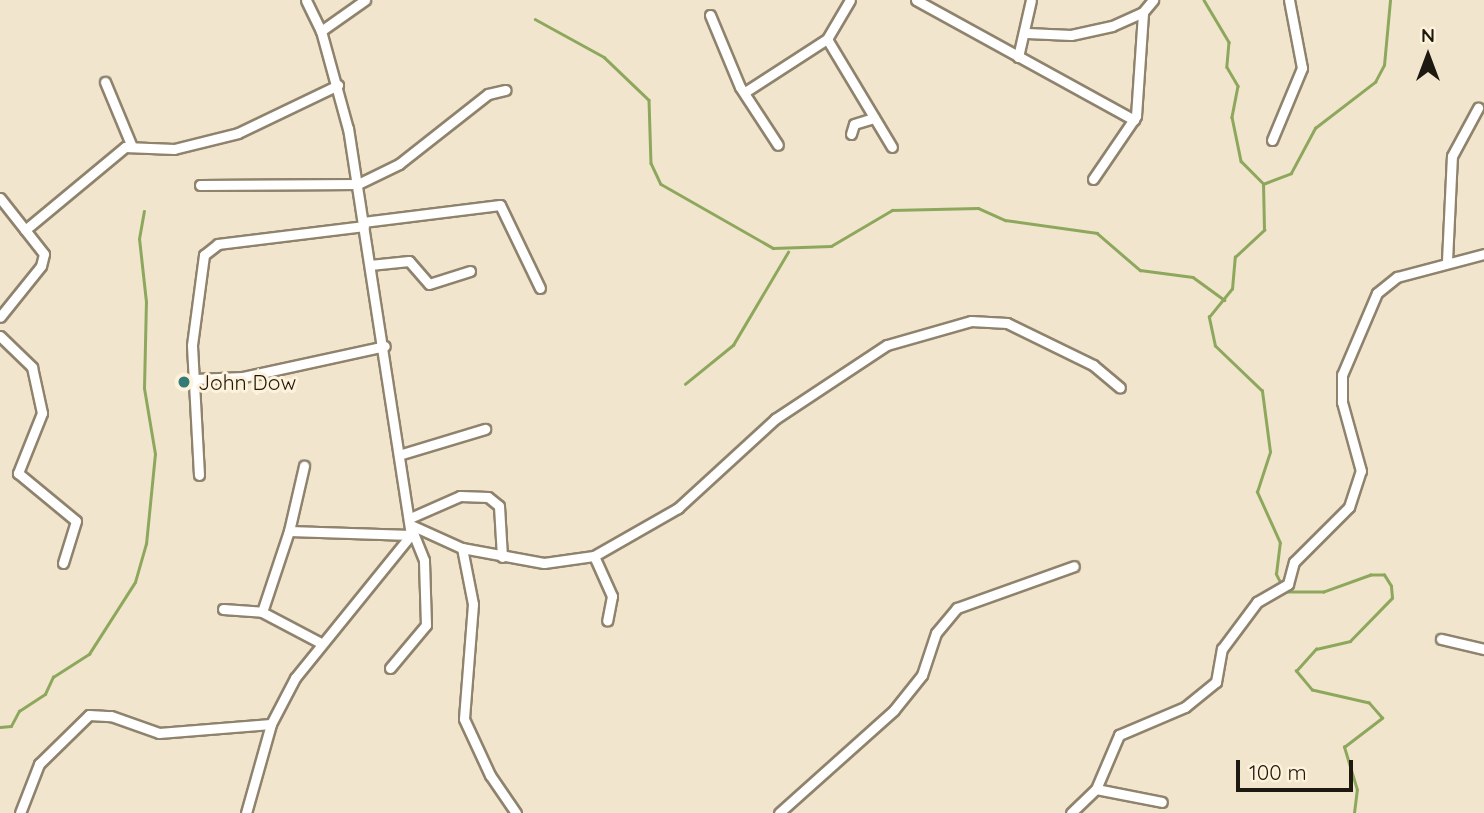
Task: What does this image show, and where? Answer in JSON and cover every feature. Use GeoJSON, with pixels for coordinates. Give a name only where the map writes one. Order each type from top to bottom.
{"type":"FeatureCollection","features":[{"type":"Feature","properties":{"kind":"street"},"geometry":{"type":"LineString","coordinates":[[306,0],[321,31],[338,85],[358,184],[385,346],[411,526],[424,560],[426,625],[390,668]]}},
{"type":"Feature","properties":{"kind":"street"},"geometry":{"type":"LineString","coordinates":[[321,31],[365,0]]}},
{"type":"Feature","properties":{"kind":"street"},"geometry":{"type":"LineString","coordinates":[[745,92],[827,39],[850,0]]}},
{"type":"Feature","properties":{"kind":"street"},"geometry":{"type":"LineString","coordinates":[[916,0],[1134,120]]}},
{"type":"Feature","properties":{"kind":"street"},"geometry":{"type":"LineString","coordinates":[[1018,57],[1027,33],[1031,0]]}},
{"type":"Feature","properties":{"kind":"street"},"geometry":{"type":"LineString","coordinates":[[1027,33],[1083,33],[1143,12],[1153,0]]}},
{"type":"Feature","properties":{"kind":"street"},"geometry":{"type":"LineString","coordinates":[[1272,140],[1303,68],[1289,0]]}},
{"type":"Feature","properties":{"kind":"street"},"geometry":{"type":"LineString","coordinates":[[1093,179],[1134,120],[1143,12]]}},
{"type":"Feature","properties":{"kind":"street"},"geometry":{"type":"LineString","coordinates":[[710,15],[745,92],[778,145]]}},
{"type":"Feature","properties":{"kind":"street"},"geometry":{"type":"LineString","coordinates":[[827,39],[892,147]]}},
{"type":"Feature","properties":{"kind":"street"},"geometry":{"type":"LineString","coordinates":[[105,82],[132,147]]}},
{"type":"Feature","properties":{"kind":"street"},"geometry":{"type":"LineString","coordinates":[[25,230],[132,147],[174,149],[238,133],[338,85]]}},
{"type":"Feature","properties":{"kind":"street"},"geometry":{"type":"LineString","coordinates":[[200,185],[358,184],[399,164],[488,94],[506,90]]}},
{"type":"Feature","properties":{"kind":"street"},"geometry":{"type":"LineString","coordinates":[[1447,261],[1452,156],[1478,108]]}},
{"type":"Feature","properties":{"kind":"street"},"geometry":{"type":"LineString","coordinates":[[851,134],[855,124],[874,118]]}},
{"type":"Feature","properties":{"kind":"street"},"geometry":{"type":"LineString","coordinates":[[0,198],[44,259],[0,317]]}},
{"type":"Feature","properties":{"kind":"street"},"geometry":{"type":"LineString","coordinates":[[199,475],[195,379],[197,274],[209,248],[500,205],[540,288]]}},
{"type":"Feature","properties":{"kind":"street"},"geometry":{"type":"LineString","coordinates":[[1071,813],[1096,789],[1119,735],[1203,695],[1220,676],[1224,645],[1257,602],[1279,592],[1288,583],[1294,562],[1335,526],[1360,482],[1342,375],[1371,303],[1388,281],[1447,261],[1484,254]]}},
{"type":"Feature","properties":{"kind":"street"},"geometry":{"type":"LineString","coordinates":[[370,265],[409,261],[429,284],[470,271]]}},
{"type":"Feature","properties":{"kind":"street"},"geometry":{"type":"LineString","coordinates":[[289,531],[411,526],[461,548],[502,557],[544,563],[594,556],[678,508],[775,419],[894,342],[979,320],[1000,321],[1093,365],[1120,388]]}},
{"type":"Feature","properties":{"kind":"street"},"geometry":{"type":"LineString","coordinates":[[0,336],[32,368],[42,413],[18,473],[76,522],[63,563]]}},
{"type":"Feature","properties":{"kind":"street"},"geometry":{"type":"LineString","coordinates":[[195,379],[243,377],[385,346]]}},
{"type":"Feature","properties":{"kind":"street"},"geometry":{"type":"LineString","coordinates":[[402,454],[485,429]]}},
{"type":"Feature","properties":{"kind":"street"},"geometry":{"type":"LineString","coordinates":[[262,612],[289,531],[304,466]]}},
{"type":"Feature","properties":{"kind":"street"},"geometry":{"type":"LineString","coordinates":[[246,813],[271,724],[321,643],[411,526],[460,496],[488,497],[499,506],[502,557]]}},
{"type":"Feature","properties":{"kind":"street"},"geometry":{"type":"LineString","coordinates":[[461,548],[473,604],[464,719],[490,775],[516,813]]}},
{"type":"Feature","properties":{"kind":"street"},"geometry":{"type":"LineString","coordinates":[[594,556],[612,596],[607,621]]}},
{"type":"Feature","properties":{"kind":"street"},"geometry":{"type":"LineString","coordinates":[[779,813],[894,710],[922,675],[936,633],[957,608],[1074,566]]}},
{"type":"Feature","properties":{"kind":"street"},"geometry":{"type":"LineString","coordinates":[[223,609],[262,612],[321,643]]}},
{"type":"Feature","properties":{"kind":"street"},"geometry":{"type":"LineString","coordinates":[[1441,639],[1484,649]]}},
{"type":"Feature","properties":{"kind":"street"},"geometry":{"type":"LineString","coordinates":[[20,813],[39,764],[89,716],[111,716],[159,733],[271,724]]}},
{"type":"Feature","properties":{"kind":"street"},"geometry":{"type":"LineString","coordinates":[[1096,789],[1162,802]]}},
{"type":"Feature","properties":{"kind":"waterway"},"geometry":{"type":"LineString","coordinates":[[1204,0],[1229,42],[1227,67],[1238,86],[1232,117],[1241,161],[1263,183]]}},
{"type":"Feature","properties":{"kind":"waterway"},"geometry":{"type":"LineString","coordinates":[[1354,813],[1357,790],[1344,747],[1382,718],[1369,703],[1312,690],[1296,671],[1316,649],[1350,641],[1392,598],[1391,586],[1384,575],[1371,575],[1324,592],[1285,592],[1276,574],[1280,543],[1257,492],[1270,452],[1262,391],[1215,346],[1209,317],[1232,289],[1235,257],[1264,230],[1263,184],[1291,173],[1315,128],[1375,82],[1384,65],[1390,0]]}},
{"type":"Feature","properties":{"kind":"waterway"},"geometry":{"type":"LineString","coordinates":[[535,19],[604,57],[649,100],[651,163],[661,184],[773,248],[831,246],[892,210],[978,208],[1005,220],[1097,233],[1140,270],[1193,277],[1225,300]]}},
{"type":"Feature","properties":{"kind":"waterway"},"geometry":{"type":"LineString","coordinates":[[0,727],[11,726],[19,711],[45,694],[53,677],[89,654],[135,582],[146,544],[155,454],[144,388],[146,302],[139,239],[144,211]]}},
{"type":"Feature","properties":{"kind":"waterway"},"geometry":{"type":"LineString","coordinates":[[685,384],[733,345],[788,252]]}},
{"type":"Feature","properties":{"kind":"place","name":"John Dow"},"geometry":{"type":"Point","coordinates":[184,382]}}]}
